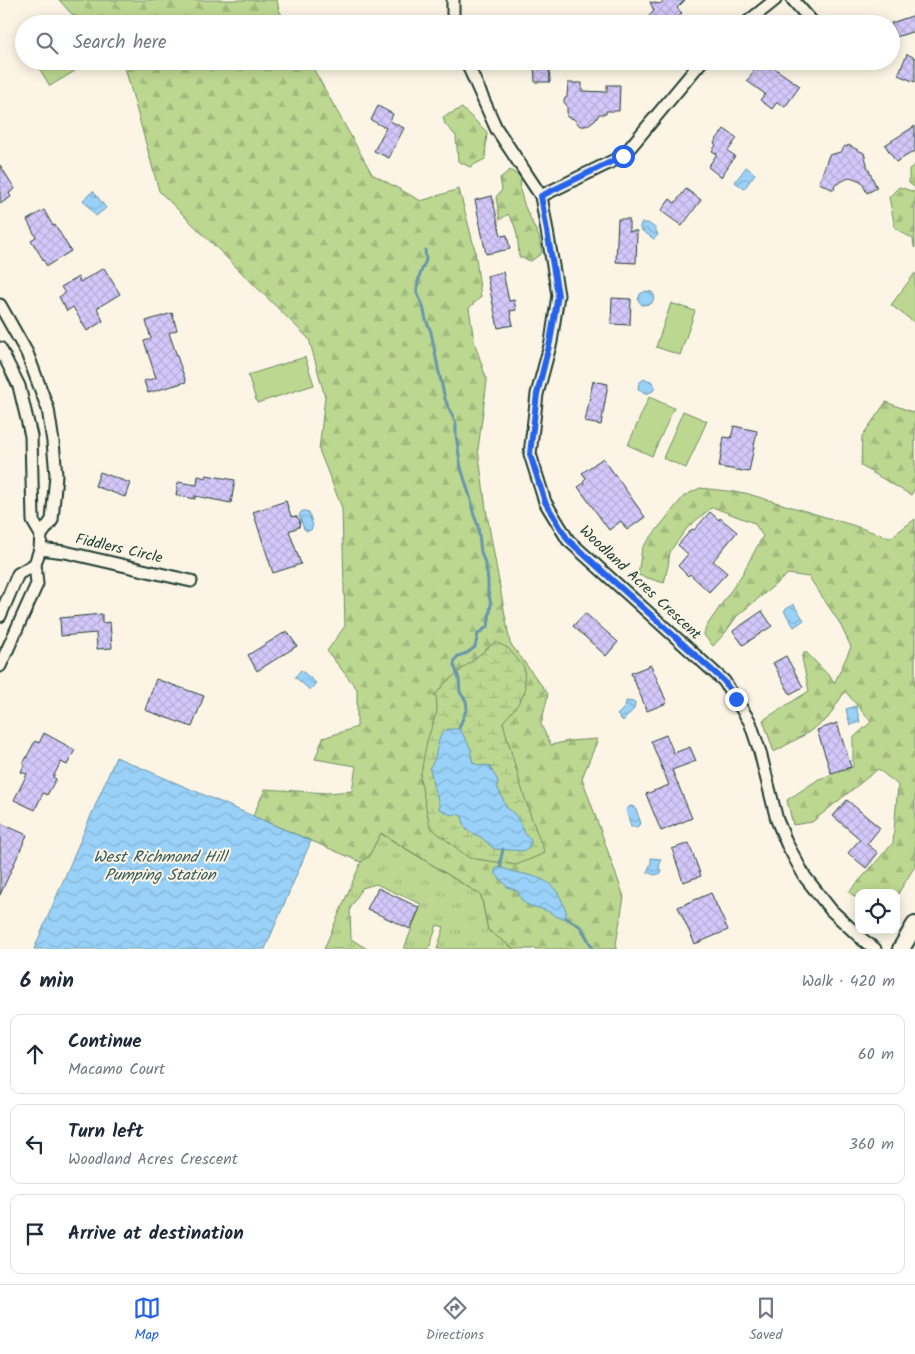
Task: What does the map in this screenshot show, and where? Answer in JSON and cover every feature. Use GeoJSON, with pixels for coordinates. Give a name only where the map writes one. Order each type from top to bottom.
{"type":"FeatureCollection","features":[{"type":"Feature","properties":{"kind":"main road"},"geometry":{"type":"LineString","coordinates":[[901,949],[915,925]]}},
{"type":"Feature","properties":{"kind":"street"},"geometry":{"type":"LineString","coordinates":[[453,0],[453,15]]}},
{"type":"Feature","properties":{"kind":"street"},"geometry":{"type":"LineString","coordinates":[[756,15],[775,0]]}},
{"type":"Feature","properties":{"kind":"street"},"geometry":{"type":"LineString","coordinates":[[792,0],[806,15]]}},
{"type":"Feature","properties":{"kind":"street","name":"Woodland Acres Crescent"},"geometry":{"type":"LineString","coordinates":[[470,70],[496,128],[541,196],[558,295],[550,342],[537,394],[530,454],[545,502],[568,540],[724,681],[750,722],[760,752],[777,820],[787,844],[805,877],[831,910],[875,949]]}},
{"type":"Feature","properties":{"kind":"street"},"geometry":{"type":"LineString","coordinates":[[541,196],[623,156],[695,70]]}},
{"type":"Feature","properties":{"kind":"street"},"geometry":{"type":"LineString","coordinates":[[0,306],[27,353],[48,409],[54,442],[56,475],[52,520],[41,535],[40,549],[35,564],[37,584],[0,666]]}},
{"type":"Feature","properties":{"kind":"street"},"geometry":{"type":"LineString","coordinates":[[0,348],[19,386],[31,436],[32,521],[41,535]]}},
{"type":"Feature","properties":{"kind":"street"},"geometry":{"type":"LineString","coordinates":[[7,361],[27,353]]}},
{"type":"Feature","properties":{"kind":"street","name":"Fiddlers Circle"},"geometry":{"type":"LineString","coordinates":[[40,549],[72,553],[191,581]]}},
{"type":"Feature","properties":{"kind":"street"},"geometry":{"type":"LineString","coordinates":[[0,616],[18,574],[35,564]]}},
{"type":"Feature","properties":{"kind":"green space"},"geometry":{"type":"Polygon","coordinates":[[[59,0],[277,0],[282,15],[73,15],[59,0]]]}},
{"type":"Feature","properties":{"kind":"green space"},"geometry":{"type":"Polygon","coordinates":[[[40,70],[76,70],[50,86],[40,70]]]}},
{"type":"Feature","properties":{"kind":"green space"},"geometry":{"type":"Polygon","coordinates":[[[314,70],[372,174],[421,201],[459,189],[475,250],[481,297],[469,308],[474,341],[487,381],[478,449],[486,509],[510,643],[548,694],[541,725],[551,745],[569,741],[598,739],[582,778],[624,897],[616,944],[617,949],[514,949],[488,930],[481,895],[381,833],[369,856],[361,862],[253,816],[265,789],[327,793],[352,791],[356,766],[315,759],[323,738],[357,727],[357,689],[327,651],[345,626],[342,508],[319,450],[325,397],[309,339],[159,191],[126,71],[314,70]]]}},
{"type":"Feature","properties":{"kind":"green space"},"geometry":{"type":"Polygon","coordinates":[[[462,108],[487,132],[485,159],[470,167],[458,161],[456,136],[445,124],[443,117],[462,108]]]}},
{"type":"Feature","properties":{"kind":"green space"},"geometry":{"type":"Polygon","coordinates":[[[915,165],[915,188],[909,183],[909,169],[915,165]]]}},
{"type":"Feature","properties":{"kind":"green space"},"geometry":{"type":"Polygon","coordinates":[[[510,170],[521,177],[520,190],[525,207],[539,237],[542,253],[531,261],[519,257],[516,229],[508,214],[500,220],[496,197],[502,190],[500,178],[510,170]]]}},
{"type":"Feature","properties":{"kind":"green space"},"geometry":{"type":"Polygon","coordinates":[[[899,187],[915,192],[915,248],[913,239],[895,228],[889,197],[899,187]]]}},
{"type":"Feature","properties":{"kind":"green space"},"geometry":{"type":"Polygon","coordinates":[[[915,273],[915,323],[891,305],[915,273]]]}},
{"type":"Feature","properties":{"kind":"green space"},"geometry":{"type":"Polygon","coordinates":[[[671,303],[695,311],[680,355],[656,347],[671,303]]]}},
{"type":"Feature","properties":{"kind":"green space"},"geometry":{"type":"Polygon","coordinates":[[[305,357],[314,385],[257,403],[248,375],[305,357]]]}},
{"type":"Feature","properties":{"kind":"green space"},"geometry":{"type":"Polygon","coordinates":[[[649,397],[674,408],[652,456],[628,445],[649,397]]]}},
{"type":"Feature","properties":{"kind":"green space"},"geometry":{"type":"Polygon","coordinates":[[[886,402],[915,413],[915,488],[911,495],[861,466],[862,436],[886,402]]]}},
{"type":"Feature","properties":{"kind":"green space"},"geometry":{"type":"Polygon","coordinates":[[[683,411],[707,421],[686,468],[663,458],[683,411]]]}},
{"type":"Feature","properties":{"kind":"green space"},"geometry":{"type":"Polygon","coordinates":[[[700,488],[745,493],[890,538],[915,519],[915,866],[900,890],[855,889],[855,897],[849,892],[893,843],[898,785],[878,769],[812,822],[793,825],[787,800],[819,779],[853,767],[853,738],[871,722],[845,691],[828,718],[806,734],[774,752],[763,720],[809,691],[802,658],[805,651],[835,682],[851,647],[839,622],[809,577],[788,574],[737,616],[713,646],[704,635],[706,627],[741,576],[763,536],[754,523],[711,508],[688,527],[670,551],[664,583],[638,575],[642,548],[684,496],[700,488]]]}},
{"type":"Feature","properties":{"kind":"green space"},"geometry":{"type":"Polygon","coordinates":[[[495,642],[508,648],[524,667],[525,692],[516,707],[503,722],[527,805],[545,853],[516,865],[469,858],[430,827],[420,778],[427,741],[437,711],[436,694],[445,683],[495,642]]]}},
{"type":"Feature","properties":{"kind":"green space"},"geometry":{"type":"Polygon","coordinates":[[[380,833],[481,895],[488,930],[514,949],[437,949],[444,927],[437,925],[429,949],[404,949],[421,904],[376,884],[362,888],[350,909],[351,939],[367,949],[324,949],[361,862],[369,856],[380,833]]]}},
{"type":"Feature","properties":{"kind":"water"},"geometry":{"type":"Polygon","coordinates":[[[746,167],[755,174],[744,189],[735,182],[746,167]]]}},
{"type":"Feature","properties":{"kind":"water"},"geometry":{"type":"Polygon","coordinates":[[[93,191],[106,208],[96,216],[83,200],[93,191]]]}},
{"type":"Feature","properties":{"kind":"water"},"geometry":{"type":"Polygon","coordinates":[[[641,223],[648,223],[655,228],[658,235],[654,239],[640,229],[641,223]]]}},
{"type":"Feature","properties":{"kind":"water"},"geometry":{"type":"Polygon","coordinates":[[[646,291],[652,292],[655,297],[651,304],[642,305],[638,300],[640,294],[646,291]]]}},
{"type":"Feature","properties":{"kind":"water"},"geometry":{"type":"Polygon","coordinates":[[[644,379],[651,381],[655,386],[653,391],[646,394],[638,389],[639,383],[644,379]]]}},
{"type":"Feature","properties":{"kind":"water"},"geometry":{"type":"Polygon","coordinates":[[[302,511],[309,513],[313,526],[311,530],[307,531],[304,529],[299,515],[302,511]]]}},
{"type":"Feature","properties":{"kind":"water"},"geometry":{"type":"Polygon","coordinates":[[[793,604],[804,620],[794,627],[784,611],[793,604]]]}},
{"type":"Feature","properties":{"kind":"water"},"geometry":{"type":"Polygon","coordinates":[[[301,670],[316,683],[310,690],[295,677],[301,670]]]}},
{"type":"Feature","properties":{"kind":"water"},"geometry":{"type":"Polygon","coordinates":[[[626,701],[635,702],[634,709],[623,721],[617,715],[625,707],[626,701]]]}},
{"type":"Feature","properties":{"kind":"water"},"geometry":{"type":"Polygon","coordinates":[[[856,706],[860,722],[850,725],[846,709],[856,706]]]}},
{"type":"Feature","properties":{"kind":"water"},"geometry":{"type":"Polygon","coordinates":[[[449,729],[460,729],[471,749],[473,763],[481,766],[490,766],[498,781],[497,786],[507,808],[519,820],[524,832],[531,840],[529,847],[523,851],[494,849],[482,838],[467,830],[462,816],[450,814],[439,809],[429,768],[435,758],[441,735],[449,729]]]}},
{"type":"Feature","properties":{"kind":"water","name":"West Richmond Hill Pumping Station"},"geometry":{"type":"Polygon","coordinates":[[[116,757],[311,841],[265,949],[34,949],[116,757]]]}},
{"type":"Feature","properties":{"kind":"water"},"geometry":{"type":"Polygon","coordinates":[[[630,806],[635,807],[641,823],[637,827],[631,827],[626,810],[630,806]]]}},
{"type":"Feature","properties":{"kind":"water"},"geometry":{"type":"Polygon","coordinates":[[[651,858],[661,859],[659,867],[662,873],[655,875],[647,872],[651,858]]]}},
{"type":"Feature","properties":{"kind":"water"},"geometry":{"type":"Polygon","coordinates":[[[500,867],[544,880],[559,895],[566,912],[566,918],[558,917],[526,904],[518,891],[507,887],[495,873],[495,869],[500,867]]]}},
{"type":"Feature","properties":{"kind":"building"},"geometry":{"type":"Polygon","coordinates":[[[664,0],[685,0],[677,8],[682,13],[680,15],[650,15],[654,11],[650,2],[660,4],[664,0]]]}},
{"type":"Feature","properties":{"kind":"building"},"geometry":{"type":"Polygon","coordinates":[[[915,15],[915,31],[900,36],[900,20],[915,15]]]}},
{"type":"Feature","properties":{"kind":"building"},"geometry":{"type":"Polygon","coordinates":[[[907,54],[915,58],[915,82],[898,75],[907,54]]]}},
{"type":"Feature","properties":{"kind":"building"},"geometry":{"type":"Polygon","coordinates":[[[534,70],[549,70],[550,82],[535,82],[534,70]]]}},
{"type":"Feature","properties":{"kind":"building"},"geometry":{"type":"Polygon","coordinates":[[[754,70],[777,70],[800,86],[785,107],[777,102],[772,109],[760,100],[765,94],[747,81],[754,70]]]}},
{"type":"Feature","properties":{"kind":"building"},"geometry":{"type":"Polygon","coordinates":[[[568,83],[582,83],[582,91],[607,92],[607,85],[620,85],[619,111],[606,111],[606,114],[599,114],[588,125],[580,126],[574,119],[567,117],[567,106],[564,99],[567,97],[568,83]]]}},
{"type":"Feature","properties":{"kind":"building"},"geometry":{"type":"Polygon","coordinates":[[[378,106],[393,114],[390,121],[404,128],[389,158],[374,151],[386,128],[371,120],[378,106]]]}},
{"type":"Feature","properties":{"kind":"building"},"geometry":{"type":"Polygon","coordinates":[[[915,126],[915,151],[896,162],[885,145],[915,126]]]}},
{"type":"Feature","properties":{"kind":"building"},"geometry":{"type":"Polygon","coordinates":[[[724,129],[737,138],[728,151],[735,156],[721,177],[708,167],[717,154],[712,151],[716,145],[714,143],[724,129]]]}},
{"type":"Feature","properties":{"kind":"building"},"geometry":{"type":"Polygon","coordinates":[[[848,145],[864,153],[867,166],[877,188],[867,193],[861,181],[850,177],[835,185],[834,190],[819,183],[829,155],[841,152],[848,145]]]}},
{"type":"Feature","properties":{"kind":"building"},"geometry":{"type":"Polygon","coordinates":[[[0,165],[15,189],[9,193],[11,197],[0,204],[0,165]]]}},
{"type":"Feature","properties":{"kind":"building"},"geometry":{"type":"Polygon","coordinates":[[[686,189],[701,200],[682,226],[661,211],[670,199],[675,203],[686,189]]]}},
{"type":"Feature","properties":{"kind":"building"},"geometry":{"type":"Polygon","coordinates":[[[492,196],[501,236],[507,235],[510,249],[486,254],[475,200],[492,196]]]}},
{"type":"Feature","properties":{"kind":"building"},"geometry":{"type":"Polygon","coordinates":[[[44,210],[71,251],[47,266],[31,240],[36,237],[27,220],[44,210]]]}},
{"type":"Feature","properties":{"kind":"building"},"geometry":{"type":"Polygon","coordinates":[[[618,219],[629,219],[629,231],[637,231],[636,263],[616,262],[618,219]]]}},
{"type":"Feature","properties":{"kind":"building"},"geometry":{"type":"Polygon","coordinates":[[[104,268],[120,294],[97,308],[103,321],[87,331],[73,307],[67,311],[59,297],[65,293],[61,287],[78,277],[80,282],[104,268]]]}},
{"type":"Feature","properties":{"kind":"building"},"geometry":{"type":"Polygon","coordinates":[[[503,272],[509,301],[514,300],[516,310],[510,311],[513,325],[498,328],[487,276],[503,272]]]}},
{"type":"Feature","properties":{"kind":"building"},"geometry":{"type":"Polygon","coordinates":[[[612,298],[631,299],[630,325],[611,324],[612,298]]]}},
{"type":"Feature","properties":{"kind":"building"},"geometry":{"type":"Polygon","coordinates":[[[172,313],[177,330],[169,333],[186,382],[148,393],[144,381],[156,378],[144,341],[151,339],[146,321],[172,313]]]}},
{"type":"Feature","properties":{"kind":"building"},"geometry":{"type":"Polygon","coordinates":[[[593,381],[608,384],[601,425],[585,422],[593,381]]]}},
{"type":"Feature","properties":{"kind":"building"},"geometry":{"type":"Polygon","coordinates":[[[734,426],[757,431],[749,472],[719,467],[724,437],[731,438],[734,426]]]}},
{"type":"Feature","properties":{"kind":"building"},"geometry":{"type":"Polygon","coordinates":[[[603,458],[645,517],[627,530],[621,521],[609,530],[578,487],[584,483],[583,481],[586,478],[582,473],[603,458]]]}},
{"type":"Feature","properties":{"kind":"building"},"geometry":{"type":"Polygon","coordinates":[[[100,472],[130,483],[125,497],[95,486],[100,472]]]}},
{"type":"Feature","properties":{"kind":"building"},"geometry":{"type":"Polygon","coordinates":[[[206,475],[235,480],[231,503],[195,496],[195,499],[176,495],[178,482],[197,485],[198,476],[206,478],[206,475]]]}},
{"type":"Feature","properties":{"kind":"building"},"geometry":{"type":"Polygon","coordinates":[[[286,501],[291,516],[297,517],[300,521],[299,527],[289,531],[301,564],[273,573],[253,512],[286,501]]]}},
{"type":"Feature","properties":{"kind":"building"},"geometry":{"type":"Polygon","coordinates":[[[710,512],[737,532],[713,561],[727,573],[709,592],[690,574],[688,576],[678,566],[688,554],[678,545],[710,512]]]}},
{"type":"Feature","properties":{"kind":"building"},"geometry":{"type":"Polygon","coordinates":[[[762,611],[772,626],[743,645],[733,631],[762,611]]]}},
{"type":"Feature","properties":{"kind":"building"},"geometry":{"type":"Polygon","coordinates":[[[585,613],[618,642],[606,656],[573,626],[585,613]]]}},
{"type":"Feature","properties":{"kind":"building"},"geometry":{"type":"Polygon","coordinates":[[[102,614],[102,623],[110,622],[112,648],[97,649],[96,633],[61,636],[60,618],[102,614]]]}},
{"type":"Feature","properties":{"kind":"building"},"geometry":{"type":"Polygon","coordinates":[[[287,631],[297,646],[257,671],[248,655],[287,631]]]}},
{"type":"Feature","properties":{"kind":"building"},"geometry":{"type":"Polygon","coordinates":[[[786,656],[803,687],[790,694],[773,663],[786,656]]]}},
{"type":"Feature","properties":{"kind":"building"},"geometry":{"type":"Polygon","coordinates":[[[651,665],[667,703],[647,711],[631,673],[651,665]]]}},
{"type":"Feature","properties":{"kind":"building"},"geometry":{"type":"Polygon","coordinates":[[[156,679],[204,696],[192,727],[145,710],[156,679]]]}},
{"type":"Feature","properties":{"kind":"building"},"geometry":{"type":"Polygon","coordinates":[[[837,723],[851,767],[831,773],[817,730],[837,723]]]}},
{"type":"Feature","properties":{"kind":"building"},"geometry":{"type":"Polygon","coordinates":[[[44,733],[75,750],[67,765],[61,762],[53,777],[56,779],[47,795],[43,793],[35,810],[14,800],[27,774],[21,772],[23,764],[35,741],[39,743],[44,733]]]}},
{"type":"Feature","properties":{"kind":"building"},"geometry":{"type":"Polygon","coordinates":[[[666,735],[674,753],[690,747],[696,761],[672,770],[692,818],[661,831],[646,794],[669,785],[651,741],[666,735]]]}},
{"type":"Feature","properties":{"kind":"building"},"geometry":{"type":"Polygon","coordinates":[[[847,800],[880,828],[867,844],[878,853],[866,868],[848,853],[860,839],[833,816],[847,800]]]}},
{"type":"Feature","properties":{"kind":"building"},"geometry":{"type":"Polygon","coordinates":[[[0,823],[27,835],[0,895],[0,823]]]}},
{"type":"Feature","properties":{"kind":"building"},"geometry":{"type":"Polygon","coordinates":[[[689,843],[701,876],[683,882],[672,849],[689,843]]]}},
{"type":"Feature","properties":{"kind":"building"},"geometry":{"type":"Polygon","coordinates":[[[378,888],[420,908],[410,929],[367,909],[378,888]]]}},
{"type":"Feature","properties":{"kind":"building"},"geometry":{"type":"Polygon","coordinates":[[[711,893],[728,930],[695,944],[678,907],[711,893]]]}},
{"type":"Feature","properties":{"kind":"waterway"},"geometry":{"type":"LineString","coordinates":[[425,250],[426,260],[420,274],[417,293],[431,332],[445,399],[456,424],[461,468],[478,526],[491,604],[488,626],[478,634],[475,647],[467,653],[458,656],[455,660],[454,665],[459,679],[460,692],[466,701],[467,708],[459,728]]}},
{"type":"Feature","properties":{"kind":"waterway"},"geometry":{"type":"LineString","coordinates":[[501,867],[503,849]]}},
{"type":"Feature","properties":{"kind":"waterway"},"geometry":{"type":"LineString","coordinates":[[566,918],[581,927],[593,949]]}},
{"type":"Feature","properties":{"kind":"route"},"geometry":{"type":"LineString","coordinates":[[623,156],[541,196],[558,295],[550,342],[537,394],[530,454],[545,502],[568,540],[724,681],[736,699]]}}]}
